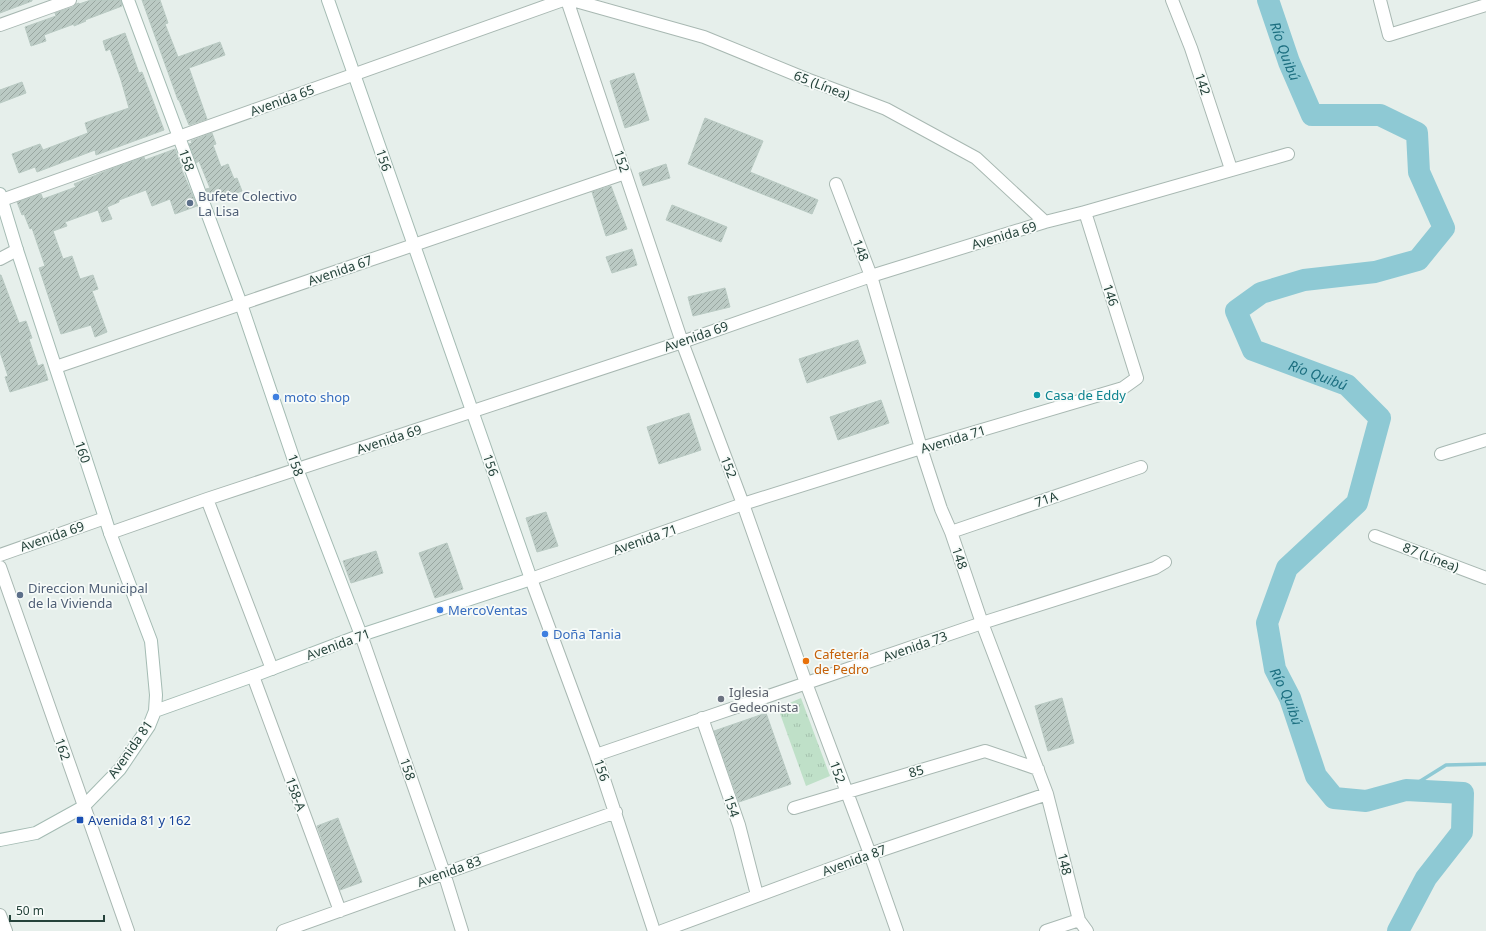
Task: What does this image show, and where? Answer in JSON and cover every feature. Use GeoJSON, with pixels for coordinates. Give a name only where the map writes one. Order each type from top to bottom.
{"type":"FeatureCollection","features":[{"type":"Feature","properties":{"kind":"street"},"geometry":{"type":"LineString","coordinates":[[0,25],[70,0]]}},
{"type":"Feature","properties":{"kind":"street","name":"158"},"geometry":{"type":"LineString","coordinates":[[128,0],[241,304],[297,469],[361,635],[444,873],[462,931]]}},
{"type":"Feature","properties":{"kind":"street","name":"156"},"geometry":{"type":"LineString","coordinates":[[328,0],[531,579],[616,812],[654,931]]}},
{"type":"Feature","properties":{"kind":"street","name":"Avenida 65"},"geometry":{"type":"LineString","coordinates":[[1,197],[179,137],[563,0]]}},
{"type":"Feature","properties":{"kind":"street","name":"152"},"geometry":{"type":"LineString","coordinates":[[567,0],[682,342],[743,504],[806,683],[897,931]]}},
{"type":"Feature","properties":{"kind":"street","name":"65 (Línea)"},"geometry":{"type":"LineString","coordinates":[[572,0],[704,37],[804,78],[886,109],[976,158],[1045,222]]}},
{"type":"Feature","properties":{"kind":"street","name":"142"},"geometry":{"type":"LineString","coordinates":[[1172,0],[1191,48],[1231,169]]}},
{"type":"Feature","properties":{"kind":"street"},"geometry":{"type":"LineString","coordinates":[[1380,0],[1390,35],[1486,5]]}},
{"type":"Feature","properties":{"kind":"street","name":"Avenida 69"},"geometry":{"type":"LineString","coordinates":[[110,533],[207,499],[682,342],[871,276],[1045,222],[1288,154]]}},
{"type":"Feature","properties":{"kind":"street","name":"Avenida 67"},"geometry":{"type":"LineString","coordinates":[[56,367],[625,173]]}},
{"type":"Feature","properties":{"kind":"street","name":"148"},"geometry":{"type":"LineString","coordinates":[[836,184],[871,276],[921,448],[941,509],[951,532],[982,623],[1047,794],[1079,920],[1087,931]]}},
{"type":"Feature","properties":{"kind":"street","name":"160"},"geometry":{"type":"LineString","coordinates":[[1,197],[110,533],[151,641],[156,695],[155,711]]}},
{"type":"Feature","properties":{"kind":"street","name":"146"},"geometry":{"type":"LineString","coordinates":[[1085,212],[1137,378]]}},
{"type":"Feature","properties":{"kind":"street"},"geometry":{"type":"LineString","coordinates":[[0,259],[17,250]]}},
{"type":"Feature","properties":{"kind":"street","name":"Avenida 71"},"geometry":{"type":"LineString","coordinates":[[155,711],[361,635],[531,579],[743,504],[921,448],[1123,388],[1137,378]]}},
{"type":"Feature","properties":{"kind":"street"},"geometry":{"type":"LineString","coordinates":[[1441,454],[1486,440]]}},
{"type":"Feature","properties":{"kind":"street","name":"71A"},"geometry":{"type":"LineString","coordinates":[[951,532],[1141,466]]}},
{"type":"Feature","properties":{"kind":"street"},"geometry":{"type":"LineString","coordinates":[[207,499],[272,669]]}},
{"type":"Feature","properties":{"kind":"street","name":"Avenida 69"},"geometry":{"type":"LineString","coordinates":[[0,555],[105,518]]}},
{"type":"Feature","properties":{"kind":"street","name":"87 (Línea)"},"geometry":{"type":"LineString","coordinates":[[1375,536],[1486,578]]}},
{"type":"Feature","properties":{"kind":"street","name":"Avenida 73"},"geometry":{"type":"LineString","coordinates":[[596,755],[982,623],[1155,568],[1165,562]]}},
{"type":"Feature","properties":{"kind":"street","name":"162"},"geometry":{"type":"LineString","coordinates":[[0,567],[128,931]]}},
{"type":"Feature","properties":{"kind":"street","name":"158-A"},"geometry":{"type":"LineString","coordinates":[[253,676],[340,911]]}},
{"type":"Feature","properties":{"kind":"street","name":"Avenida 81"},"geometry":{"type":"LineString","coordinates":[[0,840],[36,833],[83,806],[120,769],[149,726],[155,711]]}},
{"type":"Feature","properties":{"kind":"street","name":"154"},"geometry":{"type":"LineString","coordinates":[[702,718],[739,825],[757,895]]}},
{"type":"Feature","properties":{"kind":"street","name":"85"},"geometry":{"type":"LineString","coordinates":[[794,808],[986,751],[1038,769]]}},
{"type":"Feature","properties":{"kind":"street","name":"Avenida 87"},"geometry":{"type":"LineString","coordinates":[[662,931],[870,854],[1047,794]]}},
{"type":"Feature","properties":{"kind":"street","name":"Avenida 83"},"geometry":{"type":"LineString","coordinates":[[283,931],[616,812]]}},
{"type":"Feature","properties":{"kind":"street"},"geometry":{"type":"LineString","coordinates":[[0,915],[6,931]]}},
{"type":"Feature","properties":{"kind":"street"},"geometry":{"type":"LineString","coordinates":[[1046,931],[1079,920]]}},
{"type":"Feature","properties":{"kind":"green space"},"geometry":{"type":"Polygon","coordinates":[[[801,698],[830,776],[806,786],[778,708],[801,698]]]}},
{"type":"Feature","properties":{"kind":"building"},"geometry":{"type":"Polygon","coordinates":[[[0,0],[32,0],[32,1],[0,13],[0,0]]]}},
{"type":"Feature","properties":{"kind":"building"},"geometry":{"type":"Polygon","coordinates":[[[91,0],[121,0],[122,6],[85,20],[86,21],[74,26],[74,24],[44,35],[46,41],[31,46],[25,27],[56,16],[55,13],[73,7],[76,4],[91,0]]]}},
{"type":"Feature","properties":{"kind":"building"},"geometry":{"type":"Polygon","coordinates":[[[142,0],[160,0],[168,23],[165,24],[178,57],[220,42],[225,55],[189,68],[207,119],[189,125],[178,100],[142,0]]]}},
{"type":"Feature","properties":{"kind":"building"},"geometry":{"type":"Polygon","coordinates":[[[125,33],[139,73],[142,72],[164,130],[96,155],[95,150],[37,172],[35,167],[19,173],[12,154],[40,144],[43,150],[88,133],[85,123],[129,108],[110,49],[106,51],[103,41],[125,33]]]}},
{"type":"Feature","properties":{"kind":"building"},"geometry":{"type":"Polygon","coordinates":[[[634,73],[649,120],[625,128],[610,81],[634,73]]]}},
{"type":"Feature","properties":{"kind":"building"},"geometry":{"type":"Polygon","coordinates":[[[22,82],[26,93],[0,103],[0,90],[22,82]]]}},
{"type":"Feature","properties":{"kind":"building"},"geometry":{"type":"Polygon","coordinates":[[[705,118],[763,141],[750,172],[818,200],[812,214],[688,164],[705,118]]]}},
{"type":"Feature","properties":{"kind":"building"},"geometry":{"type":"Polygon","coordinates":[[[212,133],[216,144],[213,145],[221,167],[228,164],[234,179],[237,178],[242,191],[212,202],[206,189],[210,188],[199,161],[196,163],[189,144],[192,143],[191,141],[212,133]]]}},
{"type":"Feature","properties":{"kind":"building"},"geometry":{"type":"Polygon","coordinates":[[[175,149],[181,168],[197,206],[175,214],[170,199],[152,206],[146,190],[119,200],[119,202],[107,207],[112,219],[102,222],[98,210],[65,222],[67,226],[53,231],[63,259],[72,256],[80,279],[93,275],[98,289],[92,291],[107,332],[95,337],[91,325],[61,334],[39,268],[45,266],[32,228],[30,229],[17,202],[41,194],[43,199],[76,187],[74,184],[111,169],[144,157],[145,160],[175,149]]]}},
{"type":"Feature","properties":{"kind":"building"},"geometry":{"type":"Polygon","coordinates":[[[666,164],[670,178],[643,186],[639,173],[666,164]]]}},
{"type":"Feature","properties":{"kind":"building"},"geometry":{"type":"Polygon","coordinates":[[[611,186],[627,229],[606,236],[592,192],[611,186]]]}},
{"type":"Feature","properties":{"kind":"building"},"geometry":{"type":"Polygon","coordinates":[[[672,205],[727,227],[721,242],[666,220],[672,205]]]}},
{"type":"Feature","properties":{"kind":"building"},"geometry":{"type":"Polygon","coordinates":[[[632,249],[637,265],[612,273],[606,257],[632,249]]]}},
{"type":"Feature","properties":{"kind":"building"},"geometry":{"type":"Polygon","coordinates":[[[0,275],[19,323],[26,321],[32,338],[29,339],[38,366],[43,364],[48,380],[10,392],[5,377],[8,376],[0,352],[0,275]]]}},
{"type":"Feature","properties":{"kind":"building"},"geometry":{"type":"Polygon","coordinates":[[[725,288],[730,307],[693,316],[688,297],[725,288]]]}},
{"type":"Feature","properties":{"kind":"building"},"geometry":{"type":"Polygon","coordinates":[[[858,340],[866,363],[807,383],[799,359],[858,340]]]}},
{"type":"Feature","properties":{"kind":"building"},"geometry":{"type":"Polygon","coordinates":[[[881,400],[889,423],[838,440],[830,417],[881,400]]]}},
{"type":"Feature","properties":{"kind":"building"},"geometry":{"type":"Polygon","coordinates":[[[689,413],[701,450],[659,464],[647,427],[689,413]]]}},
{"type":"Feature","properties":{"kind":"building"},"geometry":{"type":"Polygon","coordinates":[[[546,512],[558,546],[537,552],[526,518],[546,512]]]}},
{"type":"Feature","properties":{"kind":"building"},"geometry":{"type":"Polygon","coordinates":[[[447,543],[463,589],[435,598],[419,553],[447,543]]]}},
{"type":"Feature","properties":{"kind":"building"},"geometry":{"type":"Polygon","coordinates":[[[376,551],[383,573],[351,583],[343,561],[376,551]]]}},
{"type":"Feature","properties":{"kind":"building"},"geometry":{"type":"Polygon","coordinates":[[[1062,698],[1074,743],[1048,751],[1035,706],[1062,698]]]}},
{"type":"Feature","properties":{"kind":"building"},"geometry":{"type":"Polygon","coordinates":[[[766,713],[791,784],[739,802],[714,731],[766,713]]]}},
{"type":"Feature","properties":{"kind":"building"},"geometry":{"type":"Polygon","coordinates":[[[338,818],[362,882],[340,890],[317,826],[338,818]]]}},
{"type":"Feature","properties":{"kind":"waterway","name":"Río Quibú"},"geometry":{"type":"LineString","coordinates":[[1268,0],[1289,62],[1312,115],[1380,115],[1417,133],[1419,172],[1444,228],[1418,260],[1375,272],[1304,280],[1261,293],[1236,311],[1253,350],[1347,385],[1380,418],[1357,503],[1287,568],[1267,623],[1275,669],[1290,698],[1316,776],[1334,798],[1366,801],[1406,790],[1463,793],[1462,832],[1426,878],[1398,931]]}},
{"type":"Feature","properties":{"kind":"waterway"},"geometry":{"type":"LineString","coordinates":[[1406,790],[1446,765],[1486,764]]}},
{"type":"Feature","properties":{"kind":"place","name":"Bufete Colectivo La Lisa"},"geometry":{"type":"Point","coordinates":[190,203]}},
{"type":"Feature","properties":{"kind":"place","name":"Casa de Eddy"},"geometry":{"type":"Point","coordinates":[1037,395]}},
{"type":"Feature","properties":{"kind":"place","name":"moto shop"},"geometry":{"type":"Point","coordinates":[276,397]}},
{"type":"Feature","properties":{"kind":"place","name":"Direccion Municipal de la Vivienda"},"geometry":{"type":"Point","coordinates":[20,595]}},
{"type":"Feature","properties":{"kind":"place","name":"MercoVentas"},"geometry":{"type":"Point","coordinates":[440,610]}},
{"type":"Feature","properties":{"kind":"place","name":"Doña Tania"},"geometry":{"type":"Point","coordinates":[545,634]}},
{"type":"Feature","properties":{"kind":"place","name":"Cafetería de Pedro"},"geometry":{"type":"Point","coordinates":[806,661]}},
{"type":"Feature","properties":{"kind":"place","name":"Iglesia Gedeonista"},"geometry":{"type":"Point","coordinates":[721,699]}},
{"type":"Feature","properties":{"kind":"place","name":"Avenida 81 y 162"},"geometry":{"type":"Point","coordinates":[80,820]}}]}
